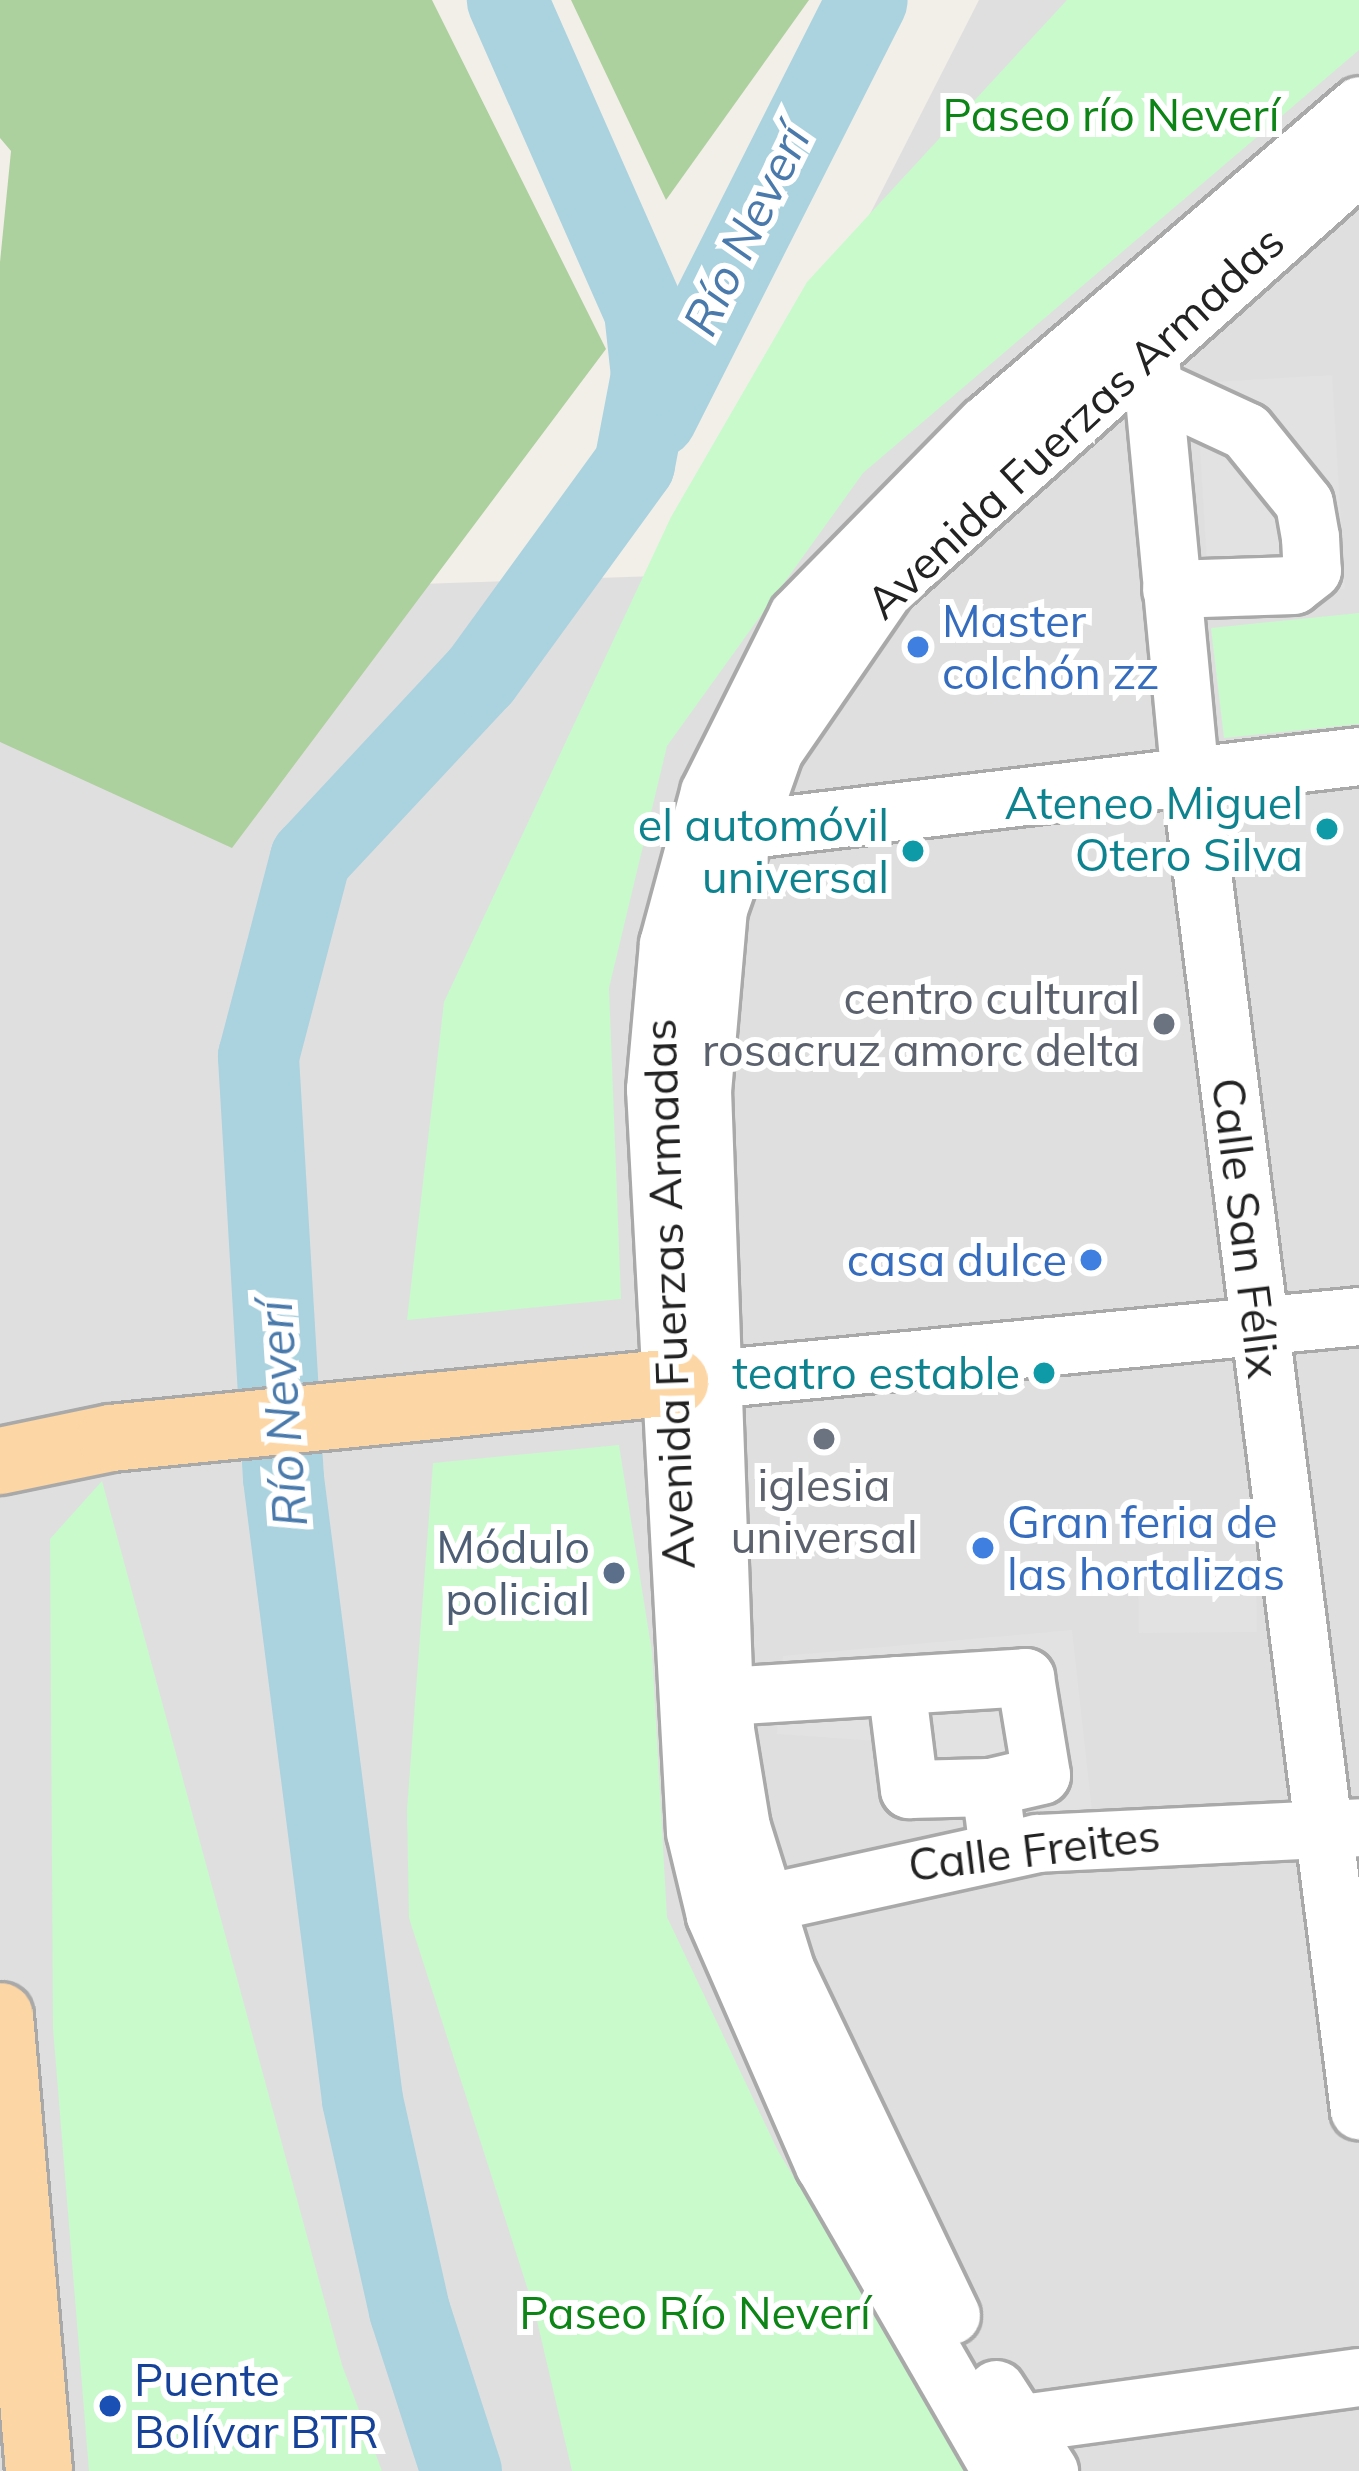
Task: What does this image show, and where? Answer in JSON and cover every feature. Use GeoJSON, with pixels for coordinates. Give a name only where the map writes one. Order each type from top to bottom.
{"type":"FeatureCollection","features":[{"type":"Feature","properties":{"kind":"main road"},"geometry":{"type":"LineString","coordinates":[[0,1461],[170,1432],[696,1381]]}},
{"type":"Feature","properties":{"kind":"main road"},"geometry":{"type":"LineString","coordinates":[[0,2016],[39,2471]]}},
{"type":"Feature","properties":{"kind":"street","name":"Avenida Fuerzas Armadas"},"geometry":{"type":"LineString","coordinates":[[737,1908],[696,1381],[656,1090],[668,944],[717,834],[797,616],[986,424],[1359,105]]}},
{"type":"Feature","properties":{"kind":"street","name":"Avenida Fuerzas Armadas"},"geometry":{"type":"LineString","coordinates":[[717,834],[858,620],[1151,366],[1359,165]]}},
{"type":"Feature","properties":{"kind":"street"},"geometry":{"type":"LineString","coordinates":[[1151,366],[1246,431],[1304,503],[1310,537],[1312,569],[1294,585],[1172,589]]}},
{"type":"Feature","properties":{"kind":"street","name":"Calle San Félix"},"geometry":{"type":"LineString","coordinates":[[1151,366],[1190,778],[1258,1328],[1340,1829],[1359,2110]]}},
{"type":"Feature","properties":{"kind":"street"},"geometry":{"type":"LineString","coordinates":[[717,834],[1359,756]]}},
{"type":"Feature","properties":{"kind":"street"},"geometry":{"type":"LineString","coordinates":[[696,1381],[1359,1316]]}},
{"type":"Feature","properties":{"kind":"street","name":"Avenida Fuerzas Armadas"},"geometry":{"type":"LineString","coordinates":[[696,1381],[685,1750],[737,1908],[944,2303],[998,2441],[1049,2471]]}},
{"type":"Feature","properties":{"kind":"street"},"geometry":{"type":"LineString","coordinates":[[724,1696],[896,1685],[1025,1677],[1042,1775],[990,1787],[909,1789],[896,1685]]}},
{"type":"Feature","properties":{"kind":"street"},"geometry":{"type":"LineString","coordinates":[[990,1787],[998,1849]]}},
{"type":"Feature","properties":{"kind":"street","name":"Calle Freites"},"geometry":{"type":"LineString","coordinates":[[737,1908],[998,1849],[1340,1829]]}},
{"type":"Feature","properties":{"kind":"street"},"geometry":{"type":"LineString","coordinates":[[998,2441],[1359,2378]]}},
{"type":"Feature","properties":{"kind":"shaded area"},"geometry":{"type":"Polygon","coordinates":[[[979,0],[1359,0],[1359,2471],[0,2471],[0,598],[686,575],[979,0]]]}},
{"type":"Feature","properties":{"kind":"shaded area"},"geometry":{"type":"Polygon","coordinates":[[[1332,375],[1345,589],[1209,597],[1196,383],[1332,375]]]}},
{"type":"Feature","properties":{"kind":"shaded area"},"geometry":{"type":"Polygon","coordinates":[[[1256,1569],[1257,1632],[1139,1633],[1138,1570],[1256,1569]]]}},
{"type":"Feature","properties":{"kind":"shaded area"},"geometry":{"type":"Polygon","coordinates":[[[1072,1630],[1092,1811],[885,1812],[892,1742],[777,1734],[783,1656],[1072,1630]]]}},
{"type":"Feature","properties":{"kind":"green space"},"geometry":{"type":"Polygon","coordinates":[[[0,0],[432,0],[606,349],[232,848],[0,742],[0,262],[11,151],[0,138],[0,0]]]}},
{"type":"Feature","properties":{"kind":"green space"},"geometry":{"type":"Polygon","coordinates":[[[571,0],[809,0],[666,200],[571,0]]]}},
{"type":"Feature","properties":{"kind":"green space","name":"Paseo río Neverí"},"geometry":{"type":"Polygon","coordinates":[[[1067,0],[1359,0],[1359,50],[863,473],[667,746],[609,988],[621,1299],[407,1320],[444,1002],[671,517],[807,282],[1067,0]]]}},
{"type":"Feature","properties":{"kind":"green space"},"geometry":{"type":"Polygon","coordinates":[[[1359,613],[1359,724],[1224,738],[1211,628],[1359,613]]]}},
{"type":"Feature","properties":{"kind":"green space","name":"Paseo Río Neverí"},"geometry":{"type":"Polygon","coordinates":[[[619,1445],[652,1652],[667,1917],[778,2151],[971,2471],[572,2471],[535,2312],[409,1918],[407,1810],[433,1463],[619,1445]]]}},
{"type":"Feature","properties":{"kind":"green space"},"geometry":{"type":"Polygon","coordinates":[[[102,1481],[342,2365],[382,2471],[89,2471],[53,2028],[50,1539],[102,1481]]]}},
{"type":"Feature","properties":{"kind":"waterway","name":"Río Neverí"},"geometry":{"type":"LineString","coordinates":[[461,2471],[409,2310],[362,2099],[283,1478],[258,1056],[310,858],[480,676],[634,464],[651,375],[644,311],[507,0]]}},
{"type":"Feature","properties":{"kind":"waterway","name":"Río Neverí"},"geometry":{"type":"LineString","coordinates":[[656,417],[867,0]]}},
{"type":"Feature","properties":{"kind":"place","name":"Master colchón zz"},"geometry":{"type":"Point","coordinates":[918,647]}},
{"type":"Feature","properties":{"kind":"place","name":"Ateneo Miguel Otero Silva"},"geometry":{"type":"Point","coordinates":[1327,829]}},
{"type":"Feature","properties":{"kind":"place","name":"el automóvil universal"},"geometry":{"type":"Point","coordinates":[913,851]}},
{"type":"Feature","properties":{"kind":"place","name":"centro cultural rosacruz amorc delta"},"geometry":{"type":"Point","coordinates":[1164,1024]}},
{"type":"Feature","properties":{"kind":"place","name":"casa dulce"},"geometry":{"type":"Point","coordinates":[1091,1260]}},
{"type":"Feature","properties":{"kind":"place","name":"teatro estable"},"geometry":{"type":"Point","coordinates":[1044,1373]}},
{"type":"Feature","properties":{"kind":"place","name":"iglesia universal"},"geometry":{"type":"Point","coordinates":[824,1439]}},
{"type":"Feature","properties":{"kind":"place","name":"Gran feria de las hortalizas"},"geometry":{"type":"Point","coordinates":[983,1548]}},
{"type":"Feature","properties":{"kind":"place","name":"Módulo policial"},"geometry":{"type":"Point","coordinates":[614,1573]}},
{"type":"Feature","properties":{"kind":"place","name":"Puente Bolívar BTR"},"geometry":{"type":"Point","coordinates":[110,2406]}}]}
